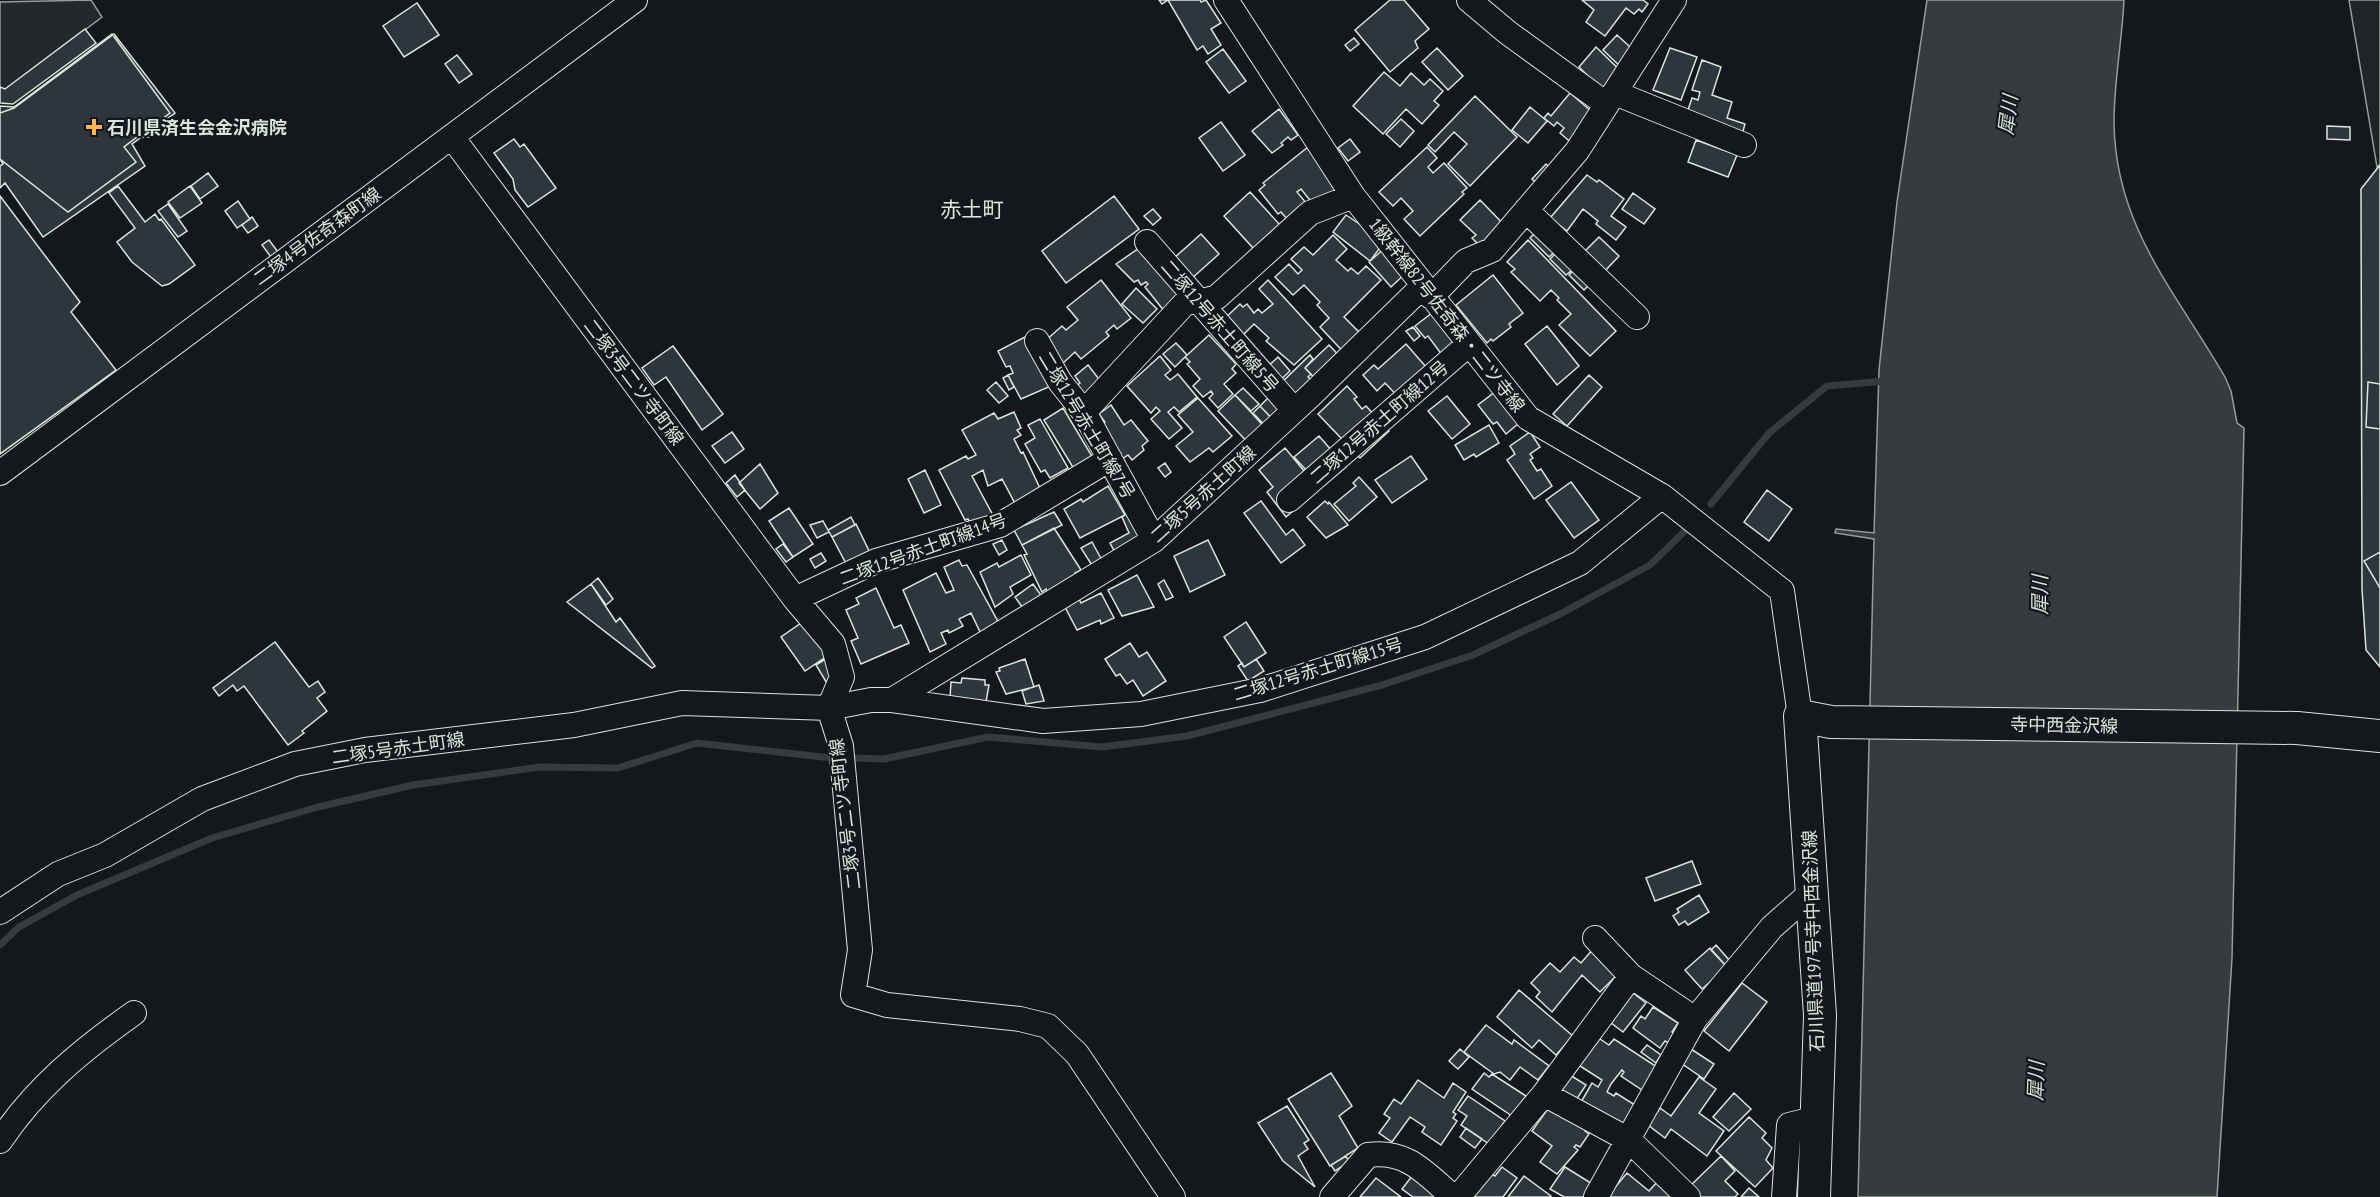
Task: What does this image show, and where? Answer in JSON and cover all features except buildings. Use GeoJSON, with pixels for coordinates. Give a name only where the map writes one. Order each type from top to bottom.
{"type":"FeatureCollection","features":[{"type":"Feature","properties":{"kind":"main road","name":"寺中西金沢線"},"geometry":{"type":"LineString","coordinates":[[1800,716],[1831,722],[2297,728],[2380,736]]}},
{"type":"Feature","properties":{"kind":"main road","name":"石川県道197号寺中西金沢線"},"geometry":{"type":"LineString","coordinates":[[1800,716],[1820,1015],[1814,1197]]}},
{"type":"Feature","properties":{"kind":"street","name":"二塚4号佐奇森町線"},"geometry":{"type":"LineString","coordinates":[[0,473],[635,0]]}},
{"type":"Feature","properties":{"kind":"street","name":"1級幹線82号佐奇森・二ツ寺線"},"geometry":{"type":"LineString","coordinates":[[1226,0],[1353,196],[1528,418],[1662,496],[1782,591],[1800,716]]}},
{"type":"Feature","properties":{"kind":"street"},"geometry":{"type":"LineString","coordinates":[[1469,0],[1507,32],[1611,99],[1744,145]]}},
{"type":"Feature","properties":{"kind":"street","name":"二塚5号赤土町線"},"geometry":{"type":"LineString","coordinates":[[892,700],[1154,540],[1294,410],[1427,292],[1466,261],[1492,250],[1577,151],[1674,0]]}},
{"type":"Feature","properties":{"kind":"street","name":"二塚3号二ツ寺町線"},"geometry":{"type":"LineString","coordinates":[[452,137],[795,599],[833,644],[842,677],[829,708],[841,746],[860,950],[853,995],[888,1005],[1020,1019],[1048,1026],[1077,1054],[1173,1197]]}},
{"type":"Feature","properties":{"kind":"street"},"geometry":{"type":"LineString","coordinates":[[1084,412],[1186,302],[1200,302],[1216,297],[1310,213],[1353,196]]}},
{"type":"Feature","properties":{"kind":"street"},"geometry":{"type":"LineString","coordinates":[[1526,210],[1637,317]]}},
{"type":"Feature","properties":{"kind":"street","name":"二塚12号赤土町線5号"},"geometry":{"type":"LineString","coordinates":[[1146,242],[1294,410]]}},
{"type":"Feature","properties":{"kind":"street","name":"二塚12号赤土町線7号"},"geometry":{"type":"LineString","coordinates":[[1037,341],[1060,382],[1084,412],[1154,540]]}},
{"type":"Feature","properties":{"kind":"street","name":"二塚12号赤土町線12号"},"geometry":{"type":"LineString","coordinates":[[1289,500],[1470,344]]}},
{"type":"Feature","properties":{"kind":"street","name":"二塚12号赤土町線14号"},"geometry":{"type":"LineString","coordinates":[[795,599],[876,561],[1000,525],[1110,459]]}},
{"type":"Feature","properties":{"kind":"street","name":"二塚12号赤土町線15号"},"geometry":{"type":"LineString","coordinates":[[829,708],[871,700],[892,700],[1043,722],[1141,714],[1260,690],[1425,637],[1549,578],[1580,563],[1662,496]]}},
{"type":"Feature","properties":{"kind":"street","name":"二塚5号赤土町線"},"geometry":{"type":"LineString","coordinates":[[0,912],[58,874],[105,855],[202,799],[295,764],[365,750],[574,725],[682,703],[829,708]]}},
{"type":"Feature","properties":{"kind":"street"},"geometry":{"type":"LineString","coordinates":[[1596,1197],[1695,1019],[1772,927],[1813,891]]}},
{"type":"Feature","properties":{"kind":"street"},"geometry":{"type":"LineString","coordinates":[[1595,938],[1631,976],[1695,1019]]}},
{"type":"Feature","properties":{"kind":"street"},"geometry":{"type":"LineString","coordinates":[[1458,1197],[1544,1094],[1631,976]]}},
{"type":"Feature","properties":{"kind":"street"},"geometry":{"type":"LineString","coordinates":[[0,1141],[22,1109],[62,1067],[134,1013]]}},
{"type":"Feature","properties":{"kind":"street"},"geometry":{"type":"LineString","coordinates":[[1544,1094],[1629,1140],[1688,1197]]}},
{"type":"Feature","properties":{"kind":"street"},"geometry":{"type":"LineString","coordinates":[[1784,1197],[1789,1125],[1817,1118]]}},
{"type":"Feature","properties":{"kind":"street"},"geometry":{"type":"LineString","coordinates":[[1332,1197],[1368,1155],[1386,1152],[1407,1158],[1453,1197]]}},
{"type":"Feature","properties":{"kind":"shaded area"},"geometry":{"type":"Polygon","coordinates":[[[91,0],[102,17],[0,94],[0,2],[91,0]]]}},
{"type":"Feature","properties":{"kind":"shaded area"},"geometry":{"type":"Polygon","coordinates":[[[2349,0],[2380,0],[2380,165],[2377,167],[2349,0]]]}},
{"type":"Feature","properties":{"kind":"water","name":"犀川"},"geometry":{"type":"Polygon","coordinates":[[[1927,0],[2124,0],[2114,122],[2117,160],[2125,194],[2152,257],[2225,377],[2231,391],[2237,423],[2244,428],[2232,958],[2217,1197],[1858,1197],[1874,539],[1835,533],[1836,529],[1874,533],[1879,370],[1897,202],[1927,0]]]}},
{"type":"Feature","properties":{"kind":"waterway"},"geometry":{"type":"LineString","coordinates":[[1711,504],[1769,433],[1827,386],[1886,381]]}},
{"type":"Feature","properties":{"kind":"waterway"},"geometry":{"type":"LineString","coordinates":[[0,945],[19,927],[77,895],[212,838],[318,807],[413,785],[540,767],[618,768],[697,743],[823,757],[884,759],[988,737],[1102,747],[1187,736],[1382,685],[1473,655],[1562,613],[1650,565],[1688,528]]}},
{"type":"Feature","properties":{"kind":"place","name":"石川県済生会金沢病院"},"geometry":{"type":"Point","coordinates":[94,127]}},
{"type":"Feature","properties":{"kind":"district","name":"赤土町"},"geometry":{"type":"Point","coordinates":[972,209]}}]}
